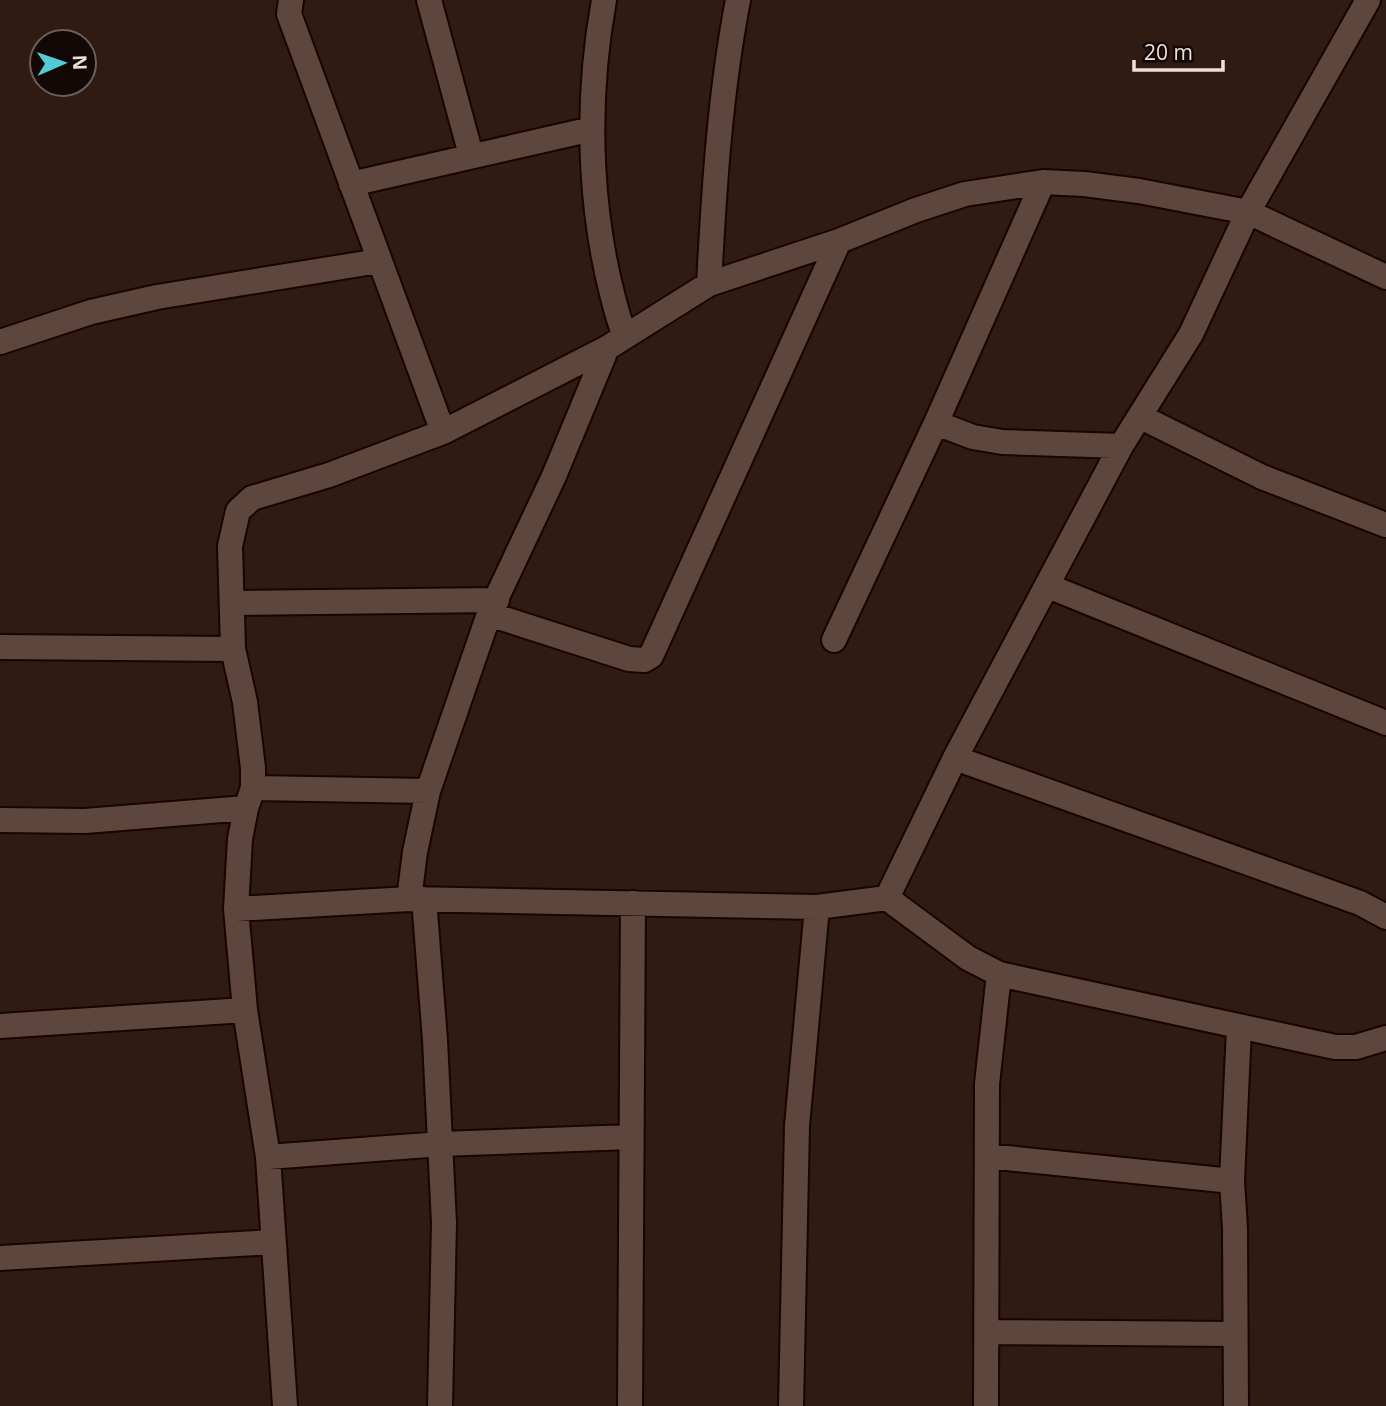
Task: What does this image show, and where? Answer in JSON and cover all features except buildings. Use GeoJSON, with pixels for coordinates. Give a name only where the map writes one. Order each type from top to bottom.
{"type":"FeatureCollection","features":[{"type":"Feature","properties":{"kind":"street"},"geometry":{"type":"LineString","coordinates":[[291,0],[289,14],[443,432]]}},
{"type":"Feature","properties":{"kind":"street"},"geometry":{"type":"LineString","coordinates":[[429,0],[471,155]]}},
{"type":"Feature","properties":{"kind":"street"},"geometry":{"type":"LineString","coordinates":[[440,1406],[444,1223],[441,1144],[416,899],[415,852],[428,791],[493,607],[615,341],[612,300],[598,227],[592,129],[604,0]]}},
{"type":"Feature","properties":{"kind":"street"},"geometry":{"type":"LineString","coordinates":[[709,284],[717,158],[732,29],[738,0]]}},
{"type":"Feature","properties":{"kind":"street"},"geometry":{"type":"LineString","coordinates":[[887,898],[955,758],[1121,446],[1191,334],[1248,212],[1367,0],[1386,10]]}},
{"type":"Feature","properties":{"kind":"street"},"geometry":{"type":"LineString","coordinates":[[351,184],[592,129]]}},
{"type":"Feature","properties":{"kind":"street"},"geometry":{"type":"LineString","coordinates":[[834,640],[936,423],[1043,182]]}},
{"type":"Feature","properties":{"kind":"street"},"geometry":{"type":"LineString","coordinates":[[285,1406],[268,1157],[245,1010],[236,909],[238,862],[249,798],[250,731],[233,649],[230,546],[238,512],[244,503],[443,432],[615,341],[709,284],[839,241],[916,210],[965,194],[1043,182],[1139,191],[1248,212],[1386,276]]}},
{"type":"Feature","properties":{"kind":"street"},"geometry":{"type":"LineString","coordinates":[[232,603],[493,607],[629,659],[644,660],[651,656],[839,241]]}},
{"type":"Feature","properties":{"kind":"street"},"geometry":{"type":"LineString","coordinates":[[0,342],[91,312],[157,297],[379,261]]}},
{"type":"Feature","properties":{"kind":"street"},"geometry":{"type":"LineString","coordinates":[[1141,417],[1262,477],[1386,525]]}},
{"type":"Feature","properties":{"kind":"street"},"geometry":{"type":"LineString","coordinates":[[936,423],[973,437],[1002,442],[1121,446]]}},
{"type":"Feature","properties":{"kind":"street"},"geometry":{"type":"LineString","coordinates":[[1048,586],[1386,723]]}},
{"type":"Feature","properties":{"kind":"street"},"geometry":{"type":"LineString","coordinates":[[0,647],[233,649]]}},
{"type":"Feature","properties":{"kind":"street"},"geometry":{"type":"LineString","coordinates":[[955,758],[1360,903],[1386,916]]}},
{"type":"Feature","properties":{"kind":"street"},"geometry":{"type":"LineString","coordinates":[[0,820],[85,821],[249,798],[428,791]]}},
{"type":"Feature","properties":{"kind":"street"},"geometry":{"type":"LineString","coordinates":[[236,909],[416,899],[817,907],[887,898],[968,958],[999,974],[1335,1047],[1356,1047],[1386,1038]]}},
{"type":"Feature","properties":{"kind":"street"},"geometry":{"type":"LineString","coordinates":[[630,1406],[633,903]]}},
{"type":"Feature","properties":{"kind":"street"},"geometry":{"type":"LineString","coordinates":[[791,1406],[797,1126],[817,907]]}},
{"type":"Feature","properties":{"kind":"street"},"geometry":{"type":"LineString","coordinates":[[986,1406],[987,1084],[999,974]]}},
{"type":"Feature","properties":{"kind":"street"},"geometry":{"type":"LineString","coordinates":[[0,1026],[245,1010]]}},
{"type":"Feature","properties":{"kind":"street"},"geometry":{"type":"LineString","coordinates":[[1236,1406],[1236,1242],[1232,1181],[1239,1028]]}},
{"type":"Feature","properties":{"kind":"street"},"geometry":{"type":"LineString","coordinates":[[268,1157],[441,1144],[630,1138]]}},
{"type":"Feature","properties":{"kind":"street"},"geometry":{"type":"LineString","coordinates":[[987,1156],[1232,1181]]}},
{"type":"Feature","properties":{"kind":"street"},"geometry":{"type":"LineString","coordinates":[[0,1258],[272,1242]]}},
{"type":"Feature","properties":{"kind":"street"},"geometry":{"type":"LineString","coordinates":[[987,1332],[1235,1334]]}}]}
